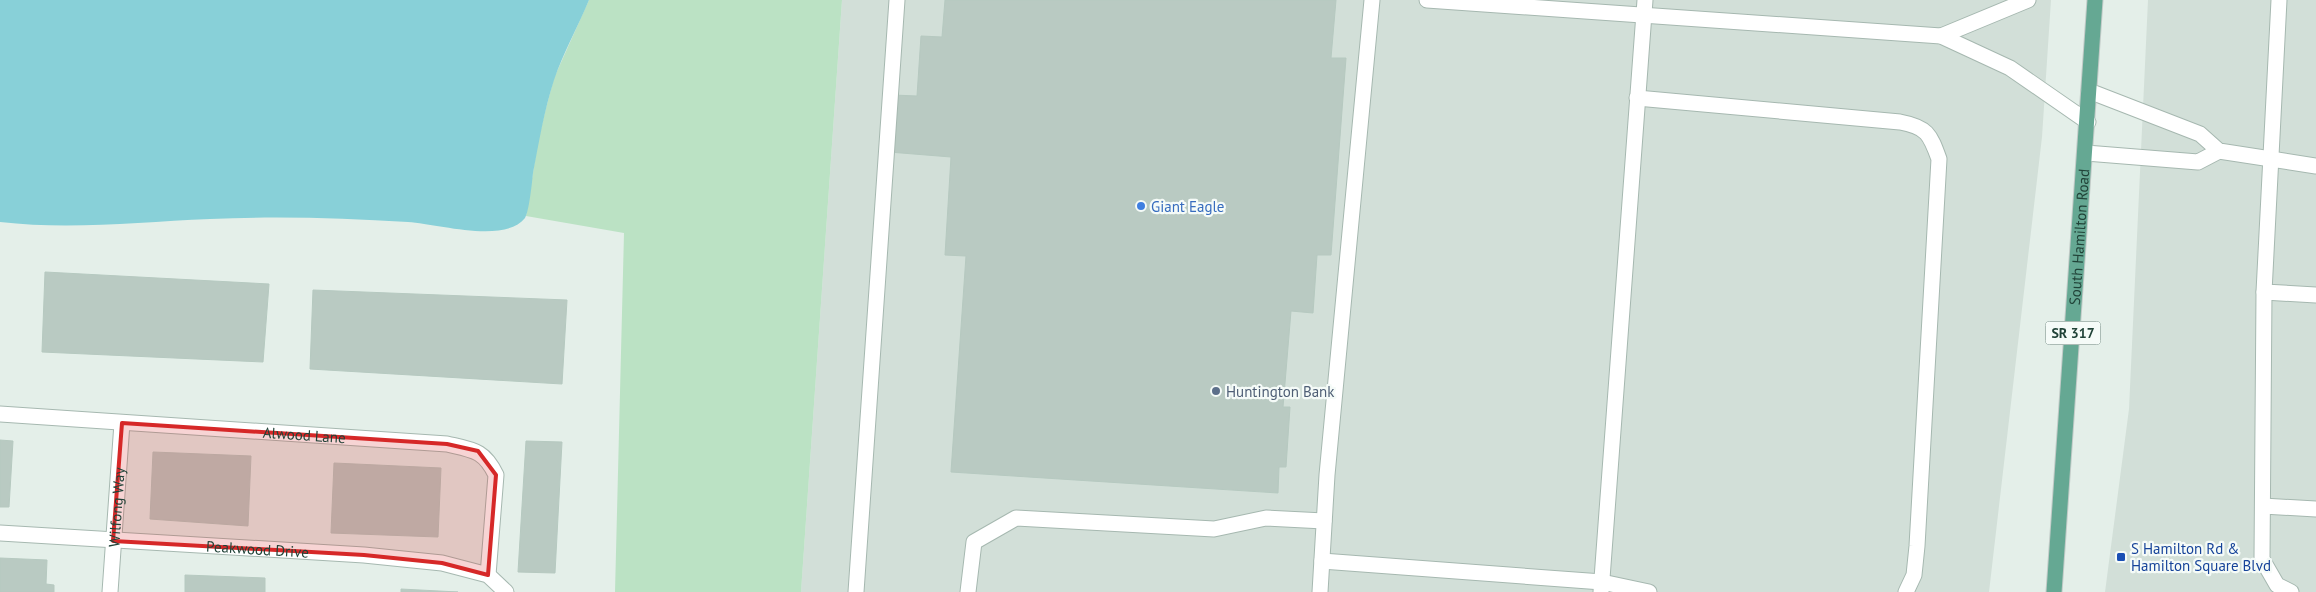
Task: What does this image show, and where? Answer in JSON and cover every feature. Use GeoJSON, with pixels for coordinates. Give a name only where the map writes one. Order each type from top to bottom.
{"type":"FeatureCollection","features":[{"type":"Feature","properties":{"kind":"main road","name":"South Hamilton Road"},"geometry":{"type":"LineString","coordinates":[[2054,592],[2086,153],[2095,0]]}},
{"type":"Feature","properties":{"kind":"street"},"geometry":{"type":"LineString","coordinates":[[856,592],[897,0]]}},
{"type":"Feature","properties":{"kind":"street"},"geometry":{"type":"LineString","coordinates":[[1320,592],[1324,521],[1372,0]]}},
{"type":"Feature","properties":{"kind":"street"},"geometry":{"type":"LineString","coordinates":[[1427,0],[1644,7],[1941,36],[2010,68],[2088,122]]}},
{"type":"Feature","properties":{"kind":"street"},"geometry":{"type":"LineString","coordinates":[[1941,36],[2028,0]]}},
{"type":"Feature","properties":{"kind":"street"},"geometry":{"type":"LineString","coordinates":[[2279,0],[2264,292],[2262,559],[2278,585],[2291,592]]}},
{"type":"Feature","properties":{"kind":"street"},"geometry":{"type":"LineString","coordinates":[[1601,587],[1644,7]]}},
{"type":"Feature","properties":{"kind":"street"},"geometry":{"type":"LineString","coordinates":[[2089,91],[2200,134],[2219,151],[2316,166]]}},
{"type":"Feature","properties":{"kind":"street"},"geometry":{"type":"LineString","coordinates":[[1637,98],[1900,122],[1919,125],[1931,137],[1939,159],[1917,546],[1914,575],[1906,592]]}},
{"type":"Feature","properties":{"kind":"street"},"geometry":{"type":"LineString","coordinates":[[2086,153],[2198,162],[2219,151]]}},
{"type":"Feature","properties":{"kind":"street"},"geometry":{"type":"LineString","coordinates":[[2264,292],[2316,296]]}},
{"type":"Feature","properties":{"kind":"street","name":"Alwood Lane"},"geometry":{"type":"LineString","coordinates":[[0,414],[447,444],[478,452],[490,462],[496,475],[488,575]]}},
{"type":"Feature","properties":{"kind":"street","name":"Wilfong Way"},"geometry":{"type":"LineString","coordinates":[[110,592],[122,423]]}},
{"type":"Feature","properties":{"kind":"street"},"geometry":{"type":"LineString","coordinates":[[2263,506],[2316,509]]}},
{"type":"Feature","properties":{"kind":"street"},"geometry":{"type":"LineString","coordinates":[[968,592],[974,542],[1016,518],[1214,530],[1266,518],[1324,521]]}},
{"type":"Feature","properties":{"kind":"street","name":"Peakwood Drive"},"geometry":{"type":"LineString","coordinates":[[0,533],[364,555],[442,563],[488,575],[506,592]]}},
{"type":"Feature","properties":{"kind":"street"},"geometry":{"type":"LineString","coordinates":[[1322,562],[1649,592]]}},
{"type":"Feature","properties":{"kind":"highlighted area"},"geometry":{"type":"Polygon","coordinates":[[[122,423],[447,444],[478,451],[496,475],[488,575],[442,563],[364,555],[113,541],[122,423]]]}},
{"type":"Feature","properties":{"kind":"shaded area"},"geometry":{"type":"Polygon","coordinates":[[[842,0],[2051,0],[2042,137],[1989,592],[801,592],[842,0]]]}},
{"type":"Feature","properties":{"kind":"shaded area"},"geometry":{"type":"Polygon","coordinates":[[[2148,0],[2316,0],[2316,592],[2105,592],[2129,409],[2148,0]]]}},
{"type":"Feature","properties":{"kind":"green space"},"geometry":{"type":"Polygon","coordinates":[[[589,0],[842,0],[801,592],[615,592],[624,233],[526,216],[538,141],[554,78],[589,0]]]}},
{"type":"Feature","properties":{"kind":"water"},"geometry":{"type":"Polygon","coordinates":[[[0,0],[589,0],[550,92],[525,218],[515,226],[502,230],[487,231],[408,222],[309,218],[235,218],[105,225],[52,225],[0,222],[0,0]]]}},
{"type":"Feature","properties":{"kind":"building","name":"Giant Eagle"},"geometry":{"type":"Polygon","coordinates":[[[945,0],[1336,0],[1331,58],[1346,58],[1331,255],[1317,255],[1313,313],[1291,311],[1283,407],[1290,407],[1286,467],[1279,467],[1278,493],[951,472],[966,256],[945,255],[951,157],[889,152],[893,95],[917,96],[921,36],[942,37],[945,0]]]}},
{"type":"Feature","properties":{"kind":"building"},"geometry":{"type":"Polygon","coordinates":[[[45,272],[269,284],[263,362],[42,352],[45,272]]]}},
{"type":"Feature","properties":{"kind":"building"},"geometry":{"type":"Polygon","coordinates":[[[313,290],[567,300],[562,384],[310,369],[313,290]]]}},
{"type":"Feature","properties":{"kind":"building"},"geometry":{"type":"Polygon","coordinates":[[[0,440],[13,441],[9,507],[0,507],[0,440]]]}},
{"type":"Feature","properties":{"kind":"building"},"geometry":{"type":"Polygon","coordinates":[[[526,441],[562,442],[555,573],[518,572],[526,441]]]}},
{"type":"Feature","properties":{"kind":"building"},"geometry":{"type":"Polygon","coordinates":[[[153,452],[251,456],[248,526],[150,519],[153,452]]]}},
{"type":"Feature","properties":{"kind":"building"},"geometry":{"type":"Polygon","coordinates":[[[334,463],[441,468],[438,537],[331,533],[334,463]]]}},
{"type":"Feature","properties":{"kind":"building"},"geometry":{"type":"Polygon","coordinates":[[[0,558],[47,560],[46,584],[54,585],[54,592],[0,592],[0,558]]]}},
{"type":"Feature","properties":{"kind":"building"},"geometry":{"type":"Polygon","coordinates":[[[185,575],[265,578],[265,592],[185,592],[185,575]]]}},
{"type":"Feature","properties":{"kind":"building"},"geometry":{"type":"Polygon","coordinates":[[[401,589],[458,592],[401,592],[401,589]]]}},
{"type":"Feature","properties":{"kind":"place","name":"Giant Eagle"},"geometry":{"type":"Point","coordinates":[1141,206]}},
{"type":"Feature","properties":{"kind":"place","name":"Huntington Bank"},"geometry":{"type":"Point","coordinates":[1216,391]}},
{"type":"Feature","properties":{"kind":"place","name":"S Hamilton Rd & Hamilton Square Blvd"},"geometry":{"type":"Point","coordinates":[2121,557]}}]}
